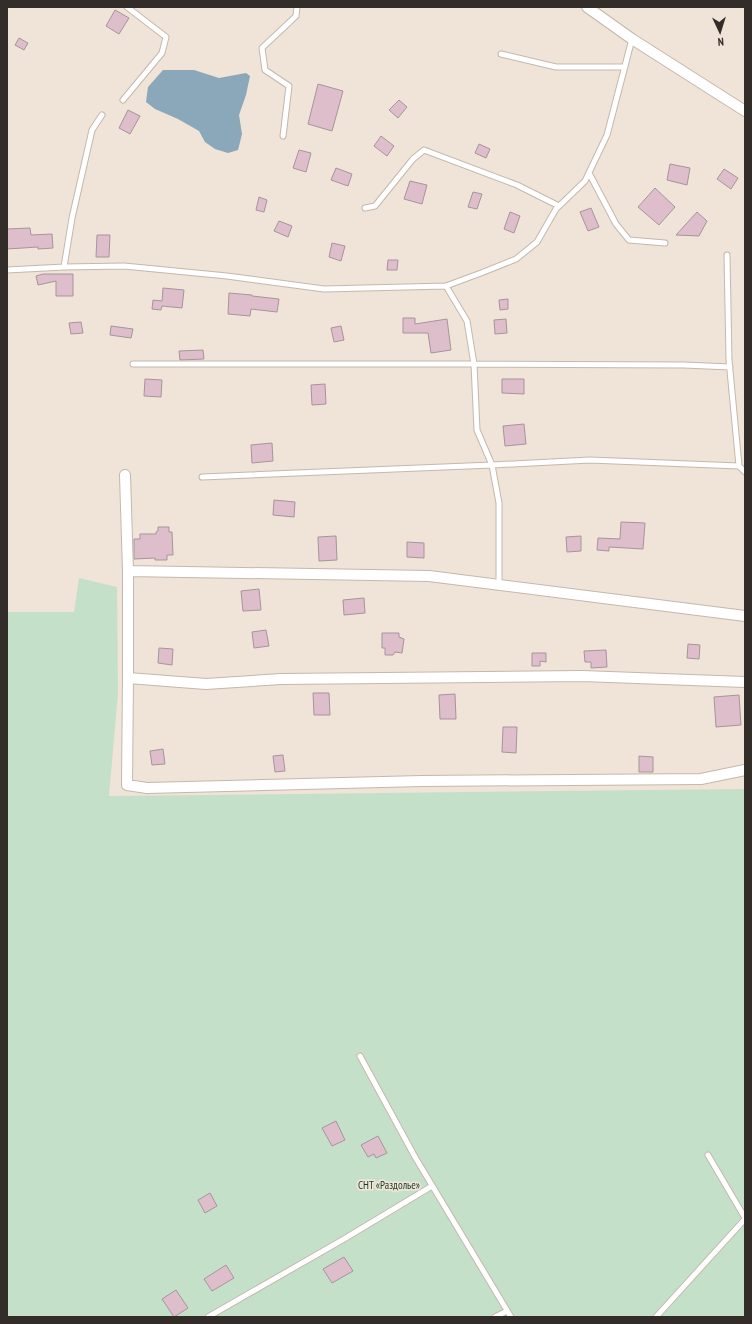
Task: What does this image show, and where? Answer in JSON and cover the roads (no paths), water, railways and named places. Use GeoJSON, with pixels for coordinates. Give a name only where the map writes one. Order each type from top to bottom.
{"type":"FeatureCollection","features":[{"type":"Feature","properties":{"kind":"street"},"geometry":{"type":"LineString","coordinates":[[587,7],[632,39],[745,111]]}},
{"type":"Feature","properties":{"kind":"street"},"geometry":{"type":"LineString","coordinates":[[125,475],[128,571],[126,784],[147,788],[422,781],[702,779],[745,770]]}},
{"type":"Feature","properties":{"kind":"street"},"geometry":{"type":"LineString","coordinates":[[128,571],[429,576],[745,616]]}},
{"type":"Feature","properties":{"kind":"street"},"geometry":{"type":"LineString","coordinates":[[128,678],[206,684],[281,679],[582,676],[745,682]]}},
{"type":"Feature","properties":{"kind":"lane"},"geometry":{"type":"LineString","coordinates":[[124,100],[162,53],[166,37],[127,7]]}},
{"type":"Feature","properties":{"kind":"lane"},"geometry":{"type":"LineString","coordinates":[[283,136],[289,86],[265,70],[262,48],[296,16],[297,7]]}},
{"type":"Feature","properties":{"kind":"lane"},"geometry":{"type":"LineString","coordinates":[[7,270],[124,266],[227,276],[324,289],[446,286],[516,259],[537,242],[559,206],[585,181],[607,135],[632,39]]}},
{"type":"Feature","properties":{"kind":"lane"},"geometry":{"type":"LineString","coordinates":[[501,54],[556,67],[625,67]]}},
{"type":"Feature","properties":{"kind":"lane"},"geometry":{"type":"LineString","coordinates":[[64,267],[72,218],[92,130],[102,115]]}},
{"type":"Feature","properties":{"kind":"lane"},"geometry":{"type":"LineString","coordinates":[[365,208],[375,206],[413,159],[424,150],[517,185],[559,206]]}},
{"type":"Feature","properties":{"kind":"lane"},"geometry":{"type":"LineString","coordinates":[[589,173],[616,224],[629,240],[665,244]]}},
{"type":"Feature","properties":{"kind":"lane"},"geometry":{"type":"LineString","coordinates":[[727,255],[730,367],[739,466],[745,472]]}},
{"type":"Feature","properties":{"kind":"lane"},"geometry":{"type":"LineString","coordinates":[[446,286],[468,321],[474,364],[477,430],[492,465],[499,503],[499,585]]}},
{"type":"Feature","properties":{"kind":"lane"},"geometry":{"type":"LineString","coordinates":[[133,364],[684,365],[730,367]]}},
{"type":"Feature","properties":{"kind":"lane"},"geometry":{"type":"LineString","coordinates":[[202,477],[590,460],[739,466]]}},
{"type":"Feature","properties":{"kind":"lane"},"geometry":{"type":"LineString","coordinates":[[360,1056],[432,1186],[511,1317]]}},
{"type":"Feature","properties":{"kind":"lane"},"geometry":{"type":"LineString","coordinates":[[656,1317],[745,1218],[708,1155]]}},
{"type":"Feature","properties":{"kind":"lane"},"geometry":{"type":"LineString","coordinates":[[208,1317],[344,1239],[432,1186]]}},
{"type":"Feature","properties":{"kind":"lane"},"geometry":{"type":"LineString","coordinates":[[495,1317],[507,1311]]}},
{"type":"Feature","properties":{"kind":"water"},"geometry":{"type":"Polygon","coordinates":[[[163,70],[194,70],[219,78],[246,73],[250,76],[246,95],[239,115],[242,134],[238,150],[228,153],[215,149],[205,142],[199,131],[178,119],[155,109],[146,102],[148,87],[163,70]]]}},
{"type":"Feature","properties":{"kind":"park label","name":"СНТ «Раздолье»"},"geometry":{"type":"Point","coordinates":[389,1185]}}]}
